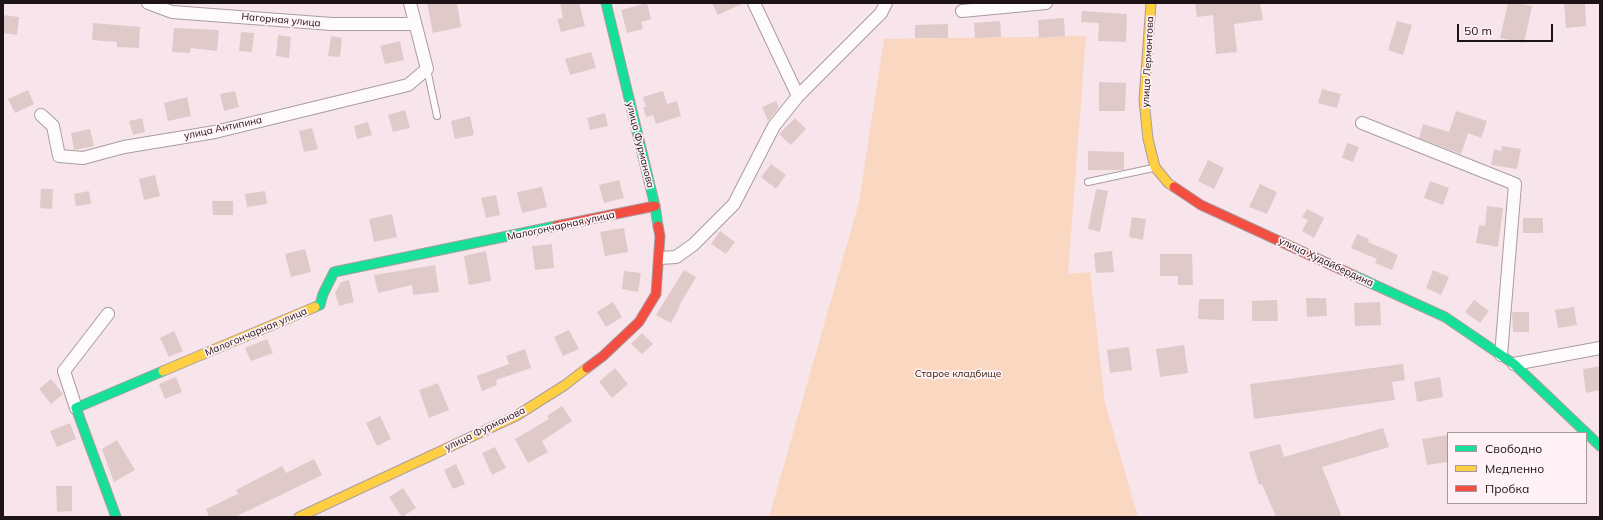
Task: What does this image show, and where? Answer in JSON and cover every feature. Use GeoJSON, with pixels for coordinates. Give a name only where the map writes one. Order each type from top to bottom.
{"type":"FeatureCollection","features":[{"type":"Feature","properties":{"kind":"street","name":"Нагорная улица"},"geometry":{"type":"LineString","coordinates":[[148,3],[172,12],[324,24],[415,24]]}},
{"type":"Feature","properties":{"kind":"street"},"geometry":{"type":"LineString","coordinates":[[410,3],[427,69]]}},
{"type":"Feature","properties":{"kind":"street","name":"улица Фурманова"},"geometry":{"type":"LineString","coordinates":[[299,517],[516,416],[566,385],[603,356],[639,322],[656,294],[660,258],[660,236],[655,206],[606,3]]}},
{"type":"Feature","properties":{"kind":"street"},"geometry":{"type":"LineString","coordinates":[[754,3],[798,96]]}},
{"type":"Feature","properties":{"kind":"street"},"geometry":{"type":"LineString","coordinates":[[660,258],[676,257],[693,245],[734,204],[774,126],[798,96],[881,13],[886,3]]}},
{"type":"Feature","properties":{"kind":"street"},"geometry":{"type":"LineString","coordinates":[[962,12],[1046,3]]}},
{"type":"Feature","properties":{"kind":"street","name":"улица Лермонтова"},"geometry":{"type":"LineString","coordinates":[[1151,3],[1144,100],[1148,139],[1155,167]]}},
{"type":"Feature","properties":{"kind":"street","name":"улица Антипина"},"geometry":{"type":"LineString","coordinates":[[41,115],[53,126],[59,156],[83,158],[124,147],[215,132],[408,85],[427,69]]}},
{"type":"Feature","properties":{"kind":"street"},"geometry":{"type":"LineString","coordinates":[[1362,123],[1515,184],[1501,355]]}},
{"type":"Feature","properties":{"kind":"street","name":"улица Худайбердина"},"geometry":{"type":"LineString","coordinates":[[1155,167],[1168,183],[1201,205],[1445,317],[1514,364],[1585,432]]}},
{"type":"Feature","properties":{"kind":"street","name":"Малогончарная улица"},"geometry":{"type":"LineString","coordinates":[[76,408],[320,305],[323,294],[334,272],[655,206]]}},
{"type":"Feature","properties":{"kind":"street"},"geometry":{"type":"LineString","coordinates":[[108,314],[64,371],[116,517]]}},
{"type":"Feature","properties":{"kind":"street"},"geometry":{"type":"LineString","coordinates":[[1514,364],[1600,348]]}},
{"type":"Feature","properties":{"kind":"street","name":"улица Худайбердина"},"geometry":{"type":"LineString","coordinates":[[1587,434],[1600,446]]}},
{"type":"Feature","properties":{"kind":"lane"},"geometry":{"type":"LineString","coordinates":[[427,69],[437,116]]}},
{"type":"Feature","properties":{"kind":"lane"},"geometry":{"type":"LineString","coordinates":[[1088,182],[1155,167]]}},
{"type":"Feature","properties":{"kind":"green space","name":"Старое кладбище"},"geometry":{"type":"Polygon","coordinates":[[[1086,36],[1068,274],[1090,272],[1105,403],[1138,517],[769,517],[859,202],[884,39],[1086,36]]]}},
{"type":"Feature","properties":{"kind":"building"},"geometry":{"type":"Polygon","coordinates":[[[427,3],[457,3],[461,27],[433,33],[427,3]]]}},
{"type":"Feature","properties":{"kind":"building"},"geometry":{"type":"Polygon","coordinates":[[[560,3],[579,3],[585,26],[561,32],[557,19],[563,18],[560,3]]]}},
{"type":"Feature","properties":{"kind":"building"},"geometry":{"type":"Polygon","coordinates":[[[647,3],[651,19],[641,22],[643,29],[627,33],[621,10],[647,3]]]}},
{"type":"Feature","properties":{"kind":"building"},"geometry":{"type":"Polygon","coordinates":[[[712,3],[744,3],[718,15],[712,3]]]}},
{"type":"Feature","properties":{"kind":"building"},"geometry":{"type":"Polygon","coordinates":[[[1195,3],[1260,3],[1263,20],[1234,24],[1237,52],[1216,54],[1213,15],[1197,17],[1195,3]]]}},
{"type":"Feature","properties":{"kind":"building"},"geometry":{"type":"Polygon","coordinates":[[[1508,3],[1532,6],[1524,43],[1500,38],[1508,3]]]}},
{"type":"Feature","properties":{"kind":"building"},"geometry":{"type":"Polygon","coordinates":[[[1564,3],[1585,3],[1586,26],[1566,28],[1564,3]]]}},
{"type":"Feature","properties":{"kind":"building"},"geometry":{"type":"Polygon","coordinates":[[[1082,11],[1127,14],[1126,42],[1098,41],[1099,23],[1081,22],[1082,11]]]}},
{"type":"Feature","properties":{"kind":"building"},"geometry":{"type":"Polygon","coordinates":[[[3,15],[19,17],[17,35],[3,33],[3,15]]]}},
{"type":"Feature","properties":{"kind":"building"},"geometry":{"type":"Polygon","coordinates":[[[1064,18],[1065,36],[1039,38],[1038,20],[1064,18]]]}},
{"type":"Feature","properties":{"kind":"building"},"geometry":{"type":"Polygon","coordinates":[[[1000,21],[1001,37],[975,38],[974,23],[1000,21]]]}},
{"type":"Feature","properties":{"kind":"building"},"geometry":{"type":"Polygon","coordinates":[[[1397,21],[1412,25],[1403,55],[1388,50],[1397,21]]]}},
{"type":"Feature","properties":{"kind":"building"},"geometry":{"type":"Polygon","coordinates":[[[93,23],[140,27],[139,48],[117,47],[117,42],[92,40],[93,23]]]}},
{"type":"Feature","properties":{"kind":"building"},"geometry":{"type":"Polygon","coordinates":[[[948,24],[948,38],[915,38],[915,25],[948,24]]]}},
{"type":"Feature","properties":{"kind":"building"},"geometry":{"type":"Polygon","coordinates":[[[174,28],[219,30],[217,51],[191,48],[190,53],[172,52],[174,28]]]}},
{"type":"Feature","properties":{"kind":"building"},"geometry":{"type":"Polygon","coordinates":[[[241,32],[254,33],[252,52],[239,51],[241,32]]]}},
{"type":"Feature","properties":{"kind":"building"},"geometry":{"type":"Polygon","coordinates":[[[278,35],[291,37],[289,58],[276,56],[278,35]]]}},
{"type":"Feature","properties":{"kind":"building"},"geometry":{"type":"Polygon","coordinates":[[[331,36],[342,38],[340,57],[328,56],[331,36]]]}},
{"type":"Feature","properties":{"kind":"building"},"geometry":{"type":"Polygon","coordinates":[[[400,41],[404,60],[385,64],[380,46],[400,41]]]}},
{"type":"Feature","properties":{"kind":"building"},"geometry":{"type":"Polygon","coordinates":[[[591,52],[596,68],[570,75],[565,59],[591,52]]]}},
{"type":"Feature","properties":{"kind":"building"},"geometry":{"type":"Polygon","coordinates":[[[1099,82],[1126,83],[1125,111],[1099,111],[1099,82]]]}},
{"type":"Feature","properties":{"kind":"building"},"geometry":{"type":"Polygon","coordinates":[[[1322,89],[1341,94],[1337,108],[1318,103],[1322,89]]]}},
{"type":"Feature","properties":{"kind":"building"},"geometry":{"type":"Polygon","coordinates":[[[28,90],[34,104],[15,113],[8,99],[28,90]]]}},
{"type":"Feature","properties":{"kind":"building"},"geometry":{"type":"Polygon","coordinates":[[[235,91],[239,107],[224,111],[220,94],[235,91]]]}},
{"type":"Feature","properties":{"kind":"building"},"geometry":{"type":"Polygon","coordinates":[[[663,91],[667,104],[677,101],[681,116],[656,124],[653,115],[646,117],[643,107],[646,107],[643,97],[663,91]]]}},
{"type":"Feature","properties":{"kind":"building"},"geometry":{"type":"Polygon","coordinates":[[[187,97],[191,116],[168,121],[164,103],[187,97]]]}},
{"type":"Feature","properties":{"kind":"building"},"geometry":{"type":"Polygon","coordinates":[[[776,101],[779,107],[768,121],[762,107],[776,101]]]}},
{"type":"Feature","properties":{"kind":"building"},"geometry":{"type":"Polygon","coordinates":[[[405,110],[410,128],[393,132],[388,115],[405,110]]]}},
{"type":"Feature","properties":{"kind":"building"},"geometry":{"type":"Polygon","coordinates":[[[1456,111],[1487,121],[1481,138],[1468,133],[1461,154],[1419,138],[1423,124],[1449,132],[1456,111]]]}},
{"type":"Feature","properties":{"kind":"building"},"geometry":{"type":"Polygon","coordinates":[[[605,113],[608,126],[590,130],[587,118],[605,113]]]}},
{"type":"Feature","properties":{"kind":"building"},"geometry":{"type":"Polygon","coordinates":[[[470,116],[474,135],[455,139],[451,121],[470,116]]]}},
{"type":"Feature","properties":{"kind":"building"},"geometry":{"type":"Polygon","coordinates":[[[142,118],[145,132],[133,135],[129,121],[142,118]]]}},
{"type":"Feature","properties":{"kind":"building"},"geometry":{"type":"Polygon","coordinates":[[[795,118],[806,129],[791,145],[779,134],[795,118]]]}},
{"type":"Feature","properties":{"kind":"building"},"geometry":{"type":"Polygon","coordinates":[[[368,122],[372,135],[357,139],[354,126],[368,122]]]}},
{"type":"Feature","properties":{"kind":"building"},"geometry":{"type":"Polygon","coordinates":[[[312,128],[318,149],[304,152],[299,131],[312,128]]]}},
{"type":"Feature","properties":{"kind":"building"},"geometry":{"type":"Polygon","coordinates":[[[90,129],[94,146],[74,150],[71,133],[90,129]]]}},
{"type":"Feature","properties":{"kind":"building"},"geometry":{"type":"Polygon","coordinates":[[[1347,143],[1359,147],[1353,162],[1342,158],[1347,143]]]}},
{"type":"Feature","properties":{"kind":"building"},"geometry":{"type":"Polygon","coordinates":[[[1502,146],[1521,149],[1517,169],[1491,165],[1494,149],[1501,151],[1502,146]]]}},
{"type":"Feature","properties":{"kind":"building"},"geometry":{"type":"Polygon","coordinates":[[[1088,151],[1124,152],[1124,170],[1088,170],[1088,151]]]}},
{"type":"Feature","properties":{"kind":"building"},"geometry":{"type":"Polygon","coordinates":[[[1208,160],[1224,168],[1214,189],[1198,181],[1208,160]]]}},
{"type":"Feature","properties":{"kind":"building"},"geometry":{"type":"Polygon","coordinates":[[[771,164],[786,175],[776,189],[761,177],[771,164]]]}},
{"type":"Feature","properties":{"kind":"building"},"geometry":{"type":"Polygon","coordinates":[[[155,175],[160,196],[144,200],[139,179],[155,175]]]}},
{"type":"Feature","properties":{"kind":"building"},"geometry":{"type":"Polygon","coordinates":[[[619,180],[624,198],[604,203],[599,185],[619,180]]]}},
{"type":"Feature","properties":{"kind":"building"},"geometry":{"type":"Polygon","coordinates":[[[1430,181],[1449,188],[1443,205],[1424,198],[1430,181]]]}},
{"type":"Feature","properties":{"kind":"building"},"geometry":{"type":"Polygon","coordinates":[[[1260,184],[1277,192],[1267,214],[1249,207],[1260,184]]]}},
{"type":"Feature","properties":{"kind":"building"},"geometry":{"type":"Polygon","coordinates":[[[542,187],[547,207],[522,213],[517,192],[542,187]]]}},
{"type":"Feature","properties":{"kind":"building"},"geometry":{"type":"Polygon","coordinates":[[[41,189],[53,189],[52,209],[40,208],[41,189]]]}},
{"type":"Feature","properties":{"kind":"building"},"geometry":{"type":"Polygon","coordinates":[[[1096,189],[1108,191],[1100,232],[1088,229],[1096,189]]]}},
{"type":"Feature","properties":{"kind":"building"},"geometry":{"type":"Polygon","coordinates":[[[89,191],[91,204],[76,206],[74,194],[89,191]]]}},
{"type":"Feature","properties":{"kind":"building"},"geometry":{"type":"Polygon","coordinates":[[[265,191],[267,204],[247,207],[245,194],[265,191]]]}},
{"type":"Feature","properties":{"kind":"building"},"geometry":{"type":"Polygon","coordinates":[[[496,195],[500,215],[486,218],[481,198],[496,195]]]}},
{"type":"Feature","properties":{"kind":"building"},"geometry":{"type":"Polygon","coordinates":[[[212,201],[233,201],[233,215],[213,215],[212,201]]]}},
{"type":"Feature","properties":{"kind":"building"},"geometry":{"type":"Polygon","coordinates":[[[1487,206],[1503,208],[1498,247],[1476,243],[1479,225],[1485,226],[1487,206]]]}},
{"type":"Feature","properties":{"kind":"building"},"geometry":{"type":"Polygon","coordinates":[[[1307,209],[1324,218],[1314,238],[1302,231],[1308,220],[1302,217],[1307,209]]]}},
{"type":"Feature","properties":{"kind":"building"},"geometry":{"type":"Polygon","coordinates":[[[392,214],[397,237],[374,242],[369,219],[392,214]]]}},
{"type":"Feature","properties":{"kind":"building"},"geometry":{"type":"Polygon","coordinates":[[[1132,217],[1146,219],[1143,240],[1129,237],[1132,217]]]}},
{"type":"Feature","properties":{"kind":"building"},"geometry":{"type":"Polygon","coordinates":[[[1523,218],[1543,218],[1543,233],[1523,233],[1523,218]]]}},
{"type":"Feature","properties":{"kind":"building"},"geometry":{"type":"Polygon","coordinates":[[[624,228],[628,252],[605,256],[600,232],[624,228]]]}},
{"type":"Feature","properties":{"kind":"building"},"geometry":{"type":"Polygon","coordinates":[[[720,231],[735,242],[726,254],[711,244],[720,231]]]}},
{"type":"Feature","properties":{"kind":"building"},"geometry":{"type":"Polygon","coordinates":[[[1357,234],[1369,239],[1368,242],[1398,255],[1392,270],[1375,263],[1377,259],[1351,248],[1357,234]]]}},
{"type":"Feature","properties":{"kind":"building"},"geometry":{"type":"Polygon","coordinates":[[[552,244],[554,268],[535,270],[532,246],[552,244]]]}},
{"type":"Feature","properties":{"kind":"building"},"geometry":{"type":"Polygon","coordinates":[[[305,249],[311,272],[291,277],[285,254],[305,249]]]}},
{"type":"Feature","properties":{"kind":"building"},"geometry":{"type":"Polygon","coordinates":[[[486,251],[491,281],[469,285],[464,256],[486,251]]]}},
{"type":"Feature","properties":{"kind":"building"},"geometry":{"type":"Polygon","coordinates":[[[1112,251],[1114,272],[1096,273],[1094,253],[1112,251]]]}},
{"type":"Feature","properties":{"kind":"building"},"geometry":{"type":"Polygon","coordinates":[[[1160,254],[1192,254],[1193,285],[1178,285],[1178,276],[1160,276],[1160,254]]]}},
{"type":"Feature","properties":{"kind":"building"},"geometry":{"type":"Polygon","coordinates":[[[435,265],[439,292],[413,295],[412,285],[378,293],[374,275],[435,265]]]}},
{"type":"Feature","properties":{"kind":"building"},"geometry":{"type":"Polygon","coordinates":[[[684,270],[696,277],[671,323],[656,315],[684,270]]]}},
{"type":"Feature","properties":{"kind":"building"},"geometry":{"type":"Polygon","coordinates":[[[1433,270],[1449,277],[1441,295],[1426,288],[1433,270]]]}},
{"type":"Feature","properties":{"kind":"building"},"geometry":{"type":"Polygon","coordinates":[[[624,271],[641,273],[638,292],[622,289],[624,271]]]}},
{"type":"Feature","properties":{"kind":"building"},"geometry":{"type":"Polygon","coordinates":[[[349,280],[354,302],[339,306],[335,293],[341,282],[349,280]]]}},
{"type":"Feature","properties":{"kind":"building"},"geometry":{"type":"Polygon","coordinates":[[[1306,298],[1326,298],[1327,316],[1307,317],[1306,298]]]}},
{"type":"Feature","properties":{"kind":"building"},"geometry":{"type":"Polygon","coordinates":[[[1199,299],[1224,299],[1224,320],[1198,319],[1199,299]]]}},
{"type":"Feature","properties":{"kind":"building"},"geometry":{"type":"Polygon","coordinates":[[[1277,300],[1278,321],[1252,321],[1252,301],[1277,300]]]}},
{"type":"Feature","properties":{"kind":"building"},"geometry":{"type":"Polygon","coordinates":[[[1474,300],[1489,311],[1480,323],[1465,312],[1474,300]]]}},
{"type":"Feature","properties":{"kind":"building"},"geometry":{"type":"Polygon","coordinates":[[[613,302],[622,317],[606,327],[597,312],[613,302]]]}},
{"type":"Feature","properties":{"kind":"building"},"geometry":{"type":"Polygon","coordinates":[[[1380,302],[1381,325],[1355,326],[1354,303],[1380,302]]]}},
{"type":"Feature","properties":{"kind":"building"},"geometry":{"type":"Polygon","coordinates":[[[1574,307],[1577,325],[1558,328],[1555,310],[1574,307]]]}},
{"type":"Feature","properties":{"kind":"building"},"geometry":{"type":"Polygon","coordinates":[[[1512,312],[1529,312],[1529,332],[1513,332],[1512,312]]]}},
{"type":"Feature","properties":{"kind":"building"},"geometry":{"type":"Polygon","coordinates":[[[569,330],[579,349],[563,356],[554,337],[569,330]]]}},
{"type":"Feature","properties":{"kind":"building"},"geometry":{"type":"Polygon","coordinates":[[[174,331],[183,351],[169,357],[160,338],[174,331]]]}},
{"type":"Feature","properties":{"kind":"building"},"geometry":{"type":"Polygon","coordinates":[[[642,333],[653,344],[642,354],[631,344],[642,333]]]}},
{"type":"Feature","properties":{"kind":"building"},"geometry":{"type":"Polygon","coordinates":[[[267,339],[273,353],[251,361],[245,348],[267,339]]]}},
{"type":"Feature","properties":{"kind":"building"},"geometry":{"type":"Polygon","coordinates":[[[1184,345],[1188,373],[1160,377],[1156,349],[1184,345]]]}},
{"type":"Feature","properties":{"kind":"building"},"geometry":{"type":"Polygon","coordinates":[[[1129,347],[1132,370],[1110,373],[1107,350],[1129,347]]]}},
{"type":"Feature","properties":{"kind":"building"},"geometry":{"type":"Polygon","coordinates":[[[525,349],[531,368],[496,380],[497,385],[482,391],[477,376],[509,364],[506,356],[525,349]]]}},
{"type":"Feature","properties":{"kind":"building"},"geometry":{"type":"Polygon","coordinates":[[[1403,364],[1405,380],[1392,382],[1395,400],[1254,419],[1250,384],[1403,364]]]}},
{"type":"Feature","properties":{"kind":"building"},"geometry":{"type":"Polygon","coordinates":[[[1600,366],[1600,390],[1586,393],[1583,369],[1600,366]]]}},
{"type":"Feature","properties":{"kind":"building"},"geometry":{"type":"Polygon","coordinates":[[[615,368],[628,384],[612,398],[599,382],[615,368]]]}},
{"type":"Feature","properties":{"kind":"building"},"geometry":{"type":"Polygon","coordinates":[[[176,377],[182,392],[165,399],[159,384],[176,377]]]}},
{"type":"Feature","properties":{"kind":"building"},"geometry":{"type":"Polygon","coordinates":[[[1440,377],[1443,397],[1417,402],[1414,382],[1440,377]]]}},
{"type":"Feature","properties":{"kind":"building"},"geometry":{"type":"Polygon","coordinates":[[[51,379],[63,394],[51,404],[39,389],[51,379]]]}},
{"type":"Feature","properties":{"kind":"building"},"geometry":{"type":"Polygon","coordinates":[[[438,383],[449,410],[429,418],[419,390],[438,383]]]}},
{"type":"Feature","properties":{"kind":"building"},"geometry":{"type":"Polygon","coordinates":[[[562,406],[572,421],[542,441],[548,452],[528,463],[515,439],[549,419],[547,416],[562,406]]]}},
{"type":"Feature","properties":{"kind":"building"},"geometry":{"type":"Polygon","coordinates":[[[380,416],[391,439],[377,446],[366,423],[380,416]]]}},
{"type":"Feature","properties":{"kind":"building"},"geometry":{"type":"Polygon","coordinates":[[[70,423],[76,439],[57,447],[50,431],[70,423]]]}},
{"type":"Feature","properties":{"kind":"building"},"geometry":{"type":"Polygon","coordinates":[[[1383,428],[1389,447],[1322,467],[1342,517],[1276,517],[1262,484],[1259,485],[1249,452],[1280,444],[1284,457],[1383,428]]]}},
{"type":"Feature","properties":{"kind":"building"},"geometry":{"type":"Polygon","coordinates":[[[1447,435],[1447,462],[1427,465],[1422,439],[1447,435]]]}},
{"type":"Feature","properties":{"kind":"building"},"geometry":{"type":"Polygon","coordinates":[[[117,440],[135,470],[114,482],[102,449],[117,440]]]}},
{"type":"Feature","properties":{"kind":"building"},"geometry":{"type":"Polygon","coordinates":[[[495,447],[506,468],[492,475],[482,453],[495,447]]]}},
{"type":"Feature","properties":{"kind":"building"},"geometry":{"type":"Polygon","coordinates":[[[314,459],[322,475],[235,517],[209,517],[206,509],[238,494],[236,490],[282,466],[286,473],[314,459]]]}},
{"type":"Feature","properties":{"kind":"building"},"geometry":{"type":"Polygon","coordinates":[[[456,464],[465,484],[453,489],[444,470],[456,464]]]}},
{"type":"Feature","properties":{"kind":"building"},"geometry":{"type":"Polygon","coordinates":[[[56,486],[72,486],[72,511],[57,512],[56,486]]]}},
{"type":"Feature","properties":{"kind":"building"},"geometry":{"type":"Polygon","coordinates":[[[403,488],[416,508],[402,517],[389,497],[403,488]]]}},
{"type":"Feature","properties":{"kind":"traffic: fast"},"geometry":{"type":"LineString","coordinates":[[606,3],[655,206],[658,226]]}},
{"type":"Feature","properties":{"kind":"traffic: fast"},"geometry":{"type":"LineString","coordinates":[[315,307],[320,305],[323,294],[334,272],[556,226]]}},
{"type":"Feature","properties":{"kind":"traffic: fast"},"geometry":{"type":"LineString","coordinates":[[1353,275],[1445,317],[1514,364],[1585,432]]}},
{"type":"Feature","properties":{"kind":"traffic: fast"},"geometry":{"type":"LineString","coordinates":[[116,517],[76,408],[163,371]]}},
{"type":"Feature","properties":{"kind":"traffic: fast"},"geometry":{"type":"LineString","coordinates":[[1587,434],[1600,446]]}},
{"type":"Feature","properties":{"kind":"traffic: slow"},"geometry":{"type":"LineString","coordinates":[[1151,3],[1144,100],[1148,139],[1155,167],[1168,183],[1174,187]]}},
{"type":"Feature","properties":{"kind":"traffic: slow"},"geometry":{"type":"LineString","coordinates":[[163,371],[315,307]]}},
{"type":"Feature","properties":{"kind":"traffic: slow"},"geometry":{"type":"LineString","coordinates":[[299,517],[516,416],[565,385],[587,368]]}},
{"type":"Feature","properties":{"kind":"traffic: jam"},"geometry":{"type":"LineString","coordinates":[[1174,187],[1201,205],[1353,275]]}},
{"type":"Feature","properties":{"kind":"traffic: jam"},"geometry":{"type":"LineString","coordinates":[[556,226],[655,206]]}},
{"type":"Feature","properties":{"kind":"traffic: jam"},"geometry":{"type":"LineString","coordinates":[[587,368],[603,356],[639,322],[656,294],[660,236],[658,226]]}}]}
